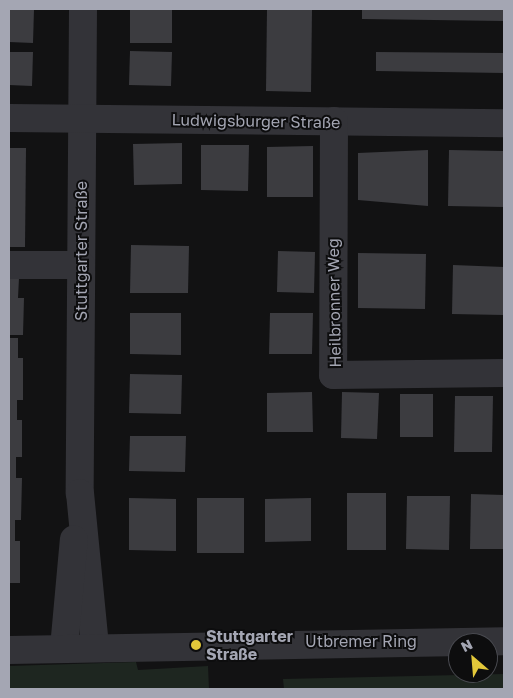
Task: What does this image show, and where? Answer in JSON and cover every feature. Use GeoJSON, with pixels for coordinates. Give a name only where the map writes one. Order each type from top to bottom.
{"type":"FeatureCollection","features":[{"type":"Feature","properties":{"kind":"street","name":"Stuttgarter Straße"},"geometry":{"type":"LineString","coordinates":[[64,648],[80,493],[84,9]]}},
{"type":"Feature","properties":{"kind":"street","name":"Ludwigsburger Straße"},"geometry":{"type":"LineString","coordinates":[[9,118],[504,124]]}},
{"type":"Feature","properties":{"kind":"street","name":"Heilbronner Weg"},"geometry":{"type":"LineString","coordinates":[[334,121],[333,375],[504,373]]}},
{"type":"Feature","properties":{"kind":"street"},"geometry":{"type":"LineString","coordinates":[[9,266],[81,265]]}},
{"type":"Feature","properties":{"kind":"street","name":"Stuttgarter Straße"},"geometry":{"type":"LineString","coordinates":[[80,493],[95,648]]}},
{"type":"Feature","properties":{"kind":"street","name":"Utbremer Ring"},"geometry":{"type":"LineString","coordinates":[[9,650],[504,641]]}},
{"type":"Feature","properties":{"kind":"shaded area"},"geometry":{"type":"Polygon","coordinates":[[[136,662],[138,670],[208,666],[209,689],[9,689],[9,666],[136,662]]]}},
{"type":"Feature","properties":{"kind":"shaded area"},"geometry":{"type":"Polygon","coordinates":[[[498,674],[504,674],[504,689],[284,689],[283,679],[448,675],[448,683],[498,683],[498,674]]]}},
{"type":"Feature","properties":{"kind":"building"},"geometry":{"type":"Polygon","coordinates":[[[9,9],[34,9],[33,43],[9,42],[9,9]]]}},
{"type":"Feature","properties":{"kind":"building"},"geometry":{"type":"Polygon","coordinates":[[[130,9],[172,9],[172,43],[130,43],[130,9]]]}},
{"type":"Feature","properties":{"kind":"building"},"geometry":{"type":"Polygon","coordinates":[[[267,9],[312,9],[311,92],[266,91],[267,9]]]}},
{"type":"Feature","properties":{"kind":"building"},"geometry":{"type":"Polygon","coordinates":[[[362,9],[504,9],[504,21],[362,19],[362,9]]]}},
{"type":"Feature","properties":{"kind":"building"},"geometry":{"type":"Polygon","coordinates":[[[130,51],[172,52],[171,86],[129,85],[130,51]]]}},
{"type":"Feature","properties":{"kind":"building"},"geometry":{"type":"Polygon","coordinates":[[[9,52],[33,52],[32,86],[9,85],[9,52]]]}},
{"type":"Feature","properties":{"kind":"building"},"geometry":{"type":"Polygon","coordinates":[[[376,52],[504,53],[504,73],[376,71],[376,52]]]}},
{"type":"Feature","properties":{"kind":"building"},"geometry":{"type":"Polygon","coordinates":[[[182,143],[182,184],[134,185],[133,144],[182,143]]]}},
{"type":"Feature","properties":{"kind":"building"},"geometry":{"type":"Polygon","coordinates":[[[201,145],[249,145],[248,191],[201,190],[201,145]]]}},
{"type":"Feature","properties":{"kind":"building"},"geometry":{"type":"Polygon","coordinates":[[[313,146],[313,197],[267,197],[267,147],[313,146]]]}},
{"type":"Feature","properties":{"kind":"building"},"geometry":{"type":"Polygon","coordinates":[[[9,148],[26,148],[25,247],[9,247],[9,148]]]}},
{"type":"Feature","properties":{"kind":"building"},"geometry":{"type":"Polygon","coordinates":[[[428,150],[428,206],[358,200],[358,153],[428,150]]]}},
{"type":"Feature","properties":{"kind":"building"},"geometry":{"type":"Polygon","coordinates":[[[449,150],[504,151],[504,207],[448,206],[449,150]]]}},
{"type":"Feature","properties":{"kind":"building"},"geometry":{"type":"Polygon","coordinates":[[[131,245],[189,246],[188,293],[130,293],[131,245]]]}},
{"type":"Feature","properties":{"kind":"building"},"geometry":{"type":"Polygon","coordinates":[[[278,251],[315,252],[314,293],[277,292],[278,251]]]}},
{"type":"Feature","properties":{"kind":"building"},"geometry":{"type":"Polygon","coordinates":[[[358,253],[426,254],[425,309],[358,308],[358,253]]]}},
{"type":"Feature","properties":{"kind":"building"},"geometry":{"type":"Polygon","coordinates":[[[453,265],[504,267],[504,315],[452,314],[453,265]]]}},
{"type":"Feature","properties":{"kind":"building"},"geometry":{"type":"Polygon","coordinates":[[[9,278],[19,278],[18,298],[24,298],[23,335],[9,335],[9,278]]]}},
{"type":"Feature","properties":{"kind":"building"},"geometry":{"type":"Polygon","coordinates":[[[130,313],[181,313],[181,355],[130,354],[130,313]]]}},
{"type":"Feature","properties":{"kind":"building"},"geometry":{"type":"Polygon","coordinates":[[[270,313],[313,313],[312,354],[269,354],[270,313]]]}},
{"type":"Feature","properties":{"kind":"building"},"geometry":{"type":"Polygon","coordinates":[[[9,338],[18,338],[18,358],[23,358],[23,400],[17,400],[17,420],[22,420],[22,457],[16,457],[16,478],[22,478],[21,520],[15,520],[15,541],[20,541],[20,583],[9,583],[9,338]]]}},
{"type":"Feature","properties":{"kind":"building"},"geometry":{"type":"Polygon","coordinates":[[[130,374],[182,375],[181,414],[129,413],[130,374]]]}},
{"type":"Feature","properties":{"kind":"building"},"geometry":{"type":"Polygon","coordinates":[[[312,392],[313,432],[267,432],[267,393],[312,392]]]}},
{"type":"Feature","properties":{"kind":"building"},"geometry":{"type":"Polygon","coordinates":[[[342,392],[379,393],[377,439],[341,438],[342,392]]]}},
{"type":"Feature","properties":{"kind":"building"},"geometry":{"type":"Polygon","coordinates":[[[400,394],[433,394],[433,437],[400,437],[400,394]]]}},
{"type":"Feature","properties":{"kind":"building"},"geometry":{"type":"Polygon","coordinates":[[[455,396],[493,396],[492,452],[454,452],[455,396]]]}},
{"type":"Feature","properties":{"kind":"building"},"geometry":{"type":"Polygon","coordinates":[[[130,436],[186,436],[185,472],[129,471],[130,436]]]}},
{"type":"Feature","properties":{"kind":"building"},"geometry":{"type":"Polygon","coordinates":[[[347,493],[386,493],[386,550],[347,550],[347,493]]]}},
{"type":"Feature","properties":{"kind":"building"},"geometry":{"type":"Polygon","coordinates":[[[471,494],[504,495],[504,549],[470,549],[471,494]]]}},
{"type":"Feature","properties":{"kind":"building"},"geometry":{"type":"Polygon","coordinates":[[[407,496],[450,496],[449,550],[406,549],[407,496]]]}},
{"type":"Feature","properties":{"kind":"building"},"geometry":{"type":"Polygon","coordinates":[[[129,498],[176,499],[176,551],[129,550],[129,498]]]}},
{"type":"Feature","properties":{"kind":"building"},"geometry":{"type":"Polygon","coordinates":[[[197,498],[244,498],[244,553],[197,553],[197,498]]]}},
{"type":"Feature","properties":{"kind":"building"},"geometry":{"type":"Polygon","coordinates":[[[311,498],[311,541],[265,542],[265,499],[311,498]]]}},
{"type":"Feature","properties":{"kind":"place","name":"Stuttgarter Straße"},"geometry":{"type":"Point","coordinates":[196,645]}}]}
